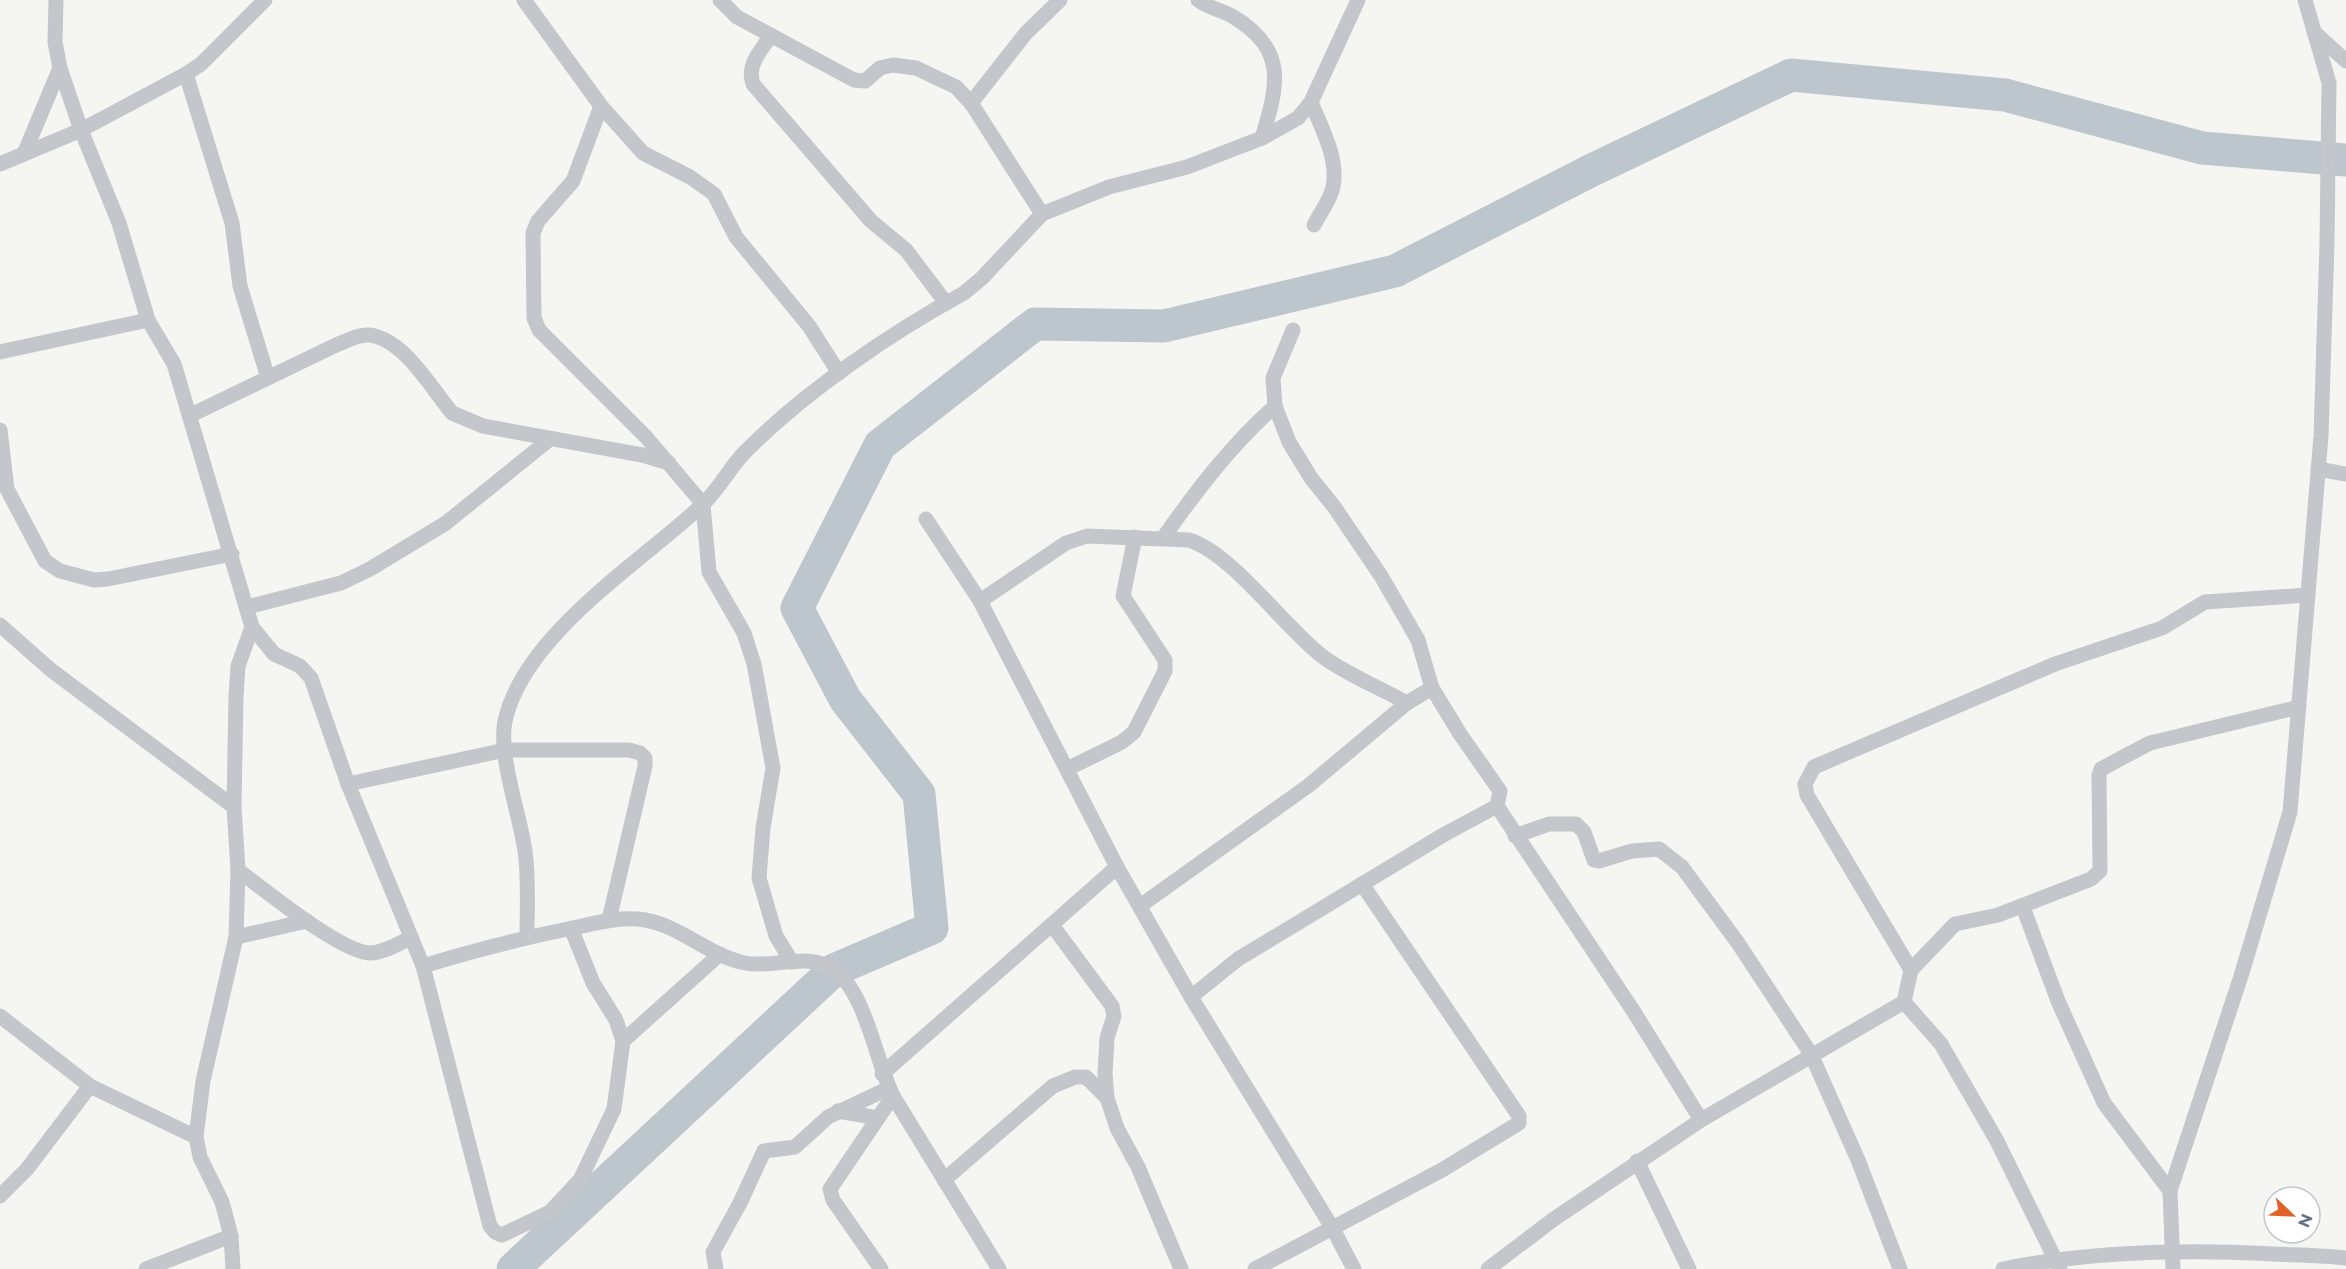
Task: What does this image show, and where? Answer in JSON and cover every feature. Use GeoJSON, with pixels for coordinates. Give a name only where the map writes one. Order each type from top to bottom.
{"type":"FeatureCollection","features":[{"type":"Feature","properties":{"kind":"street"},"geometry":{"type":"LineString","coordinates":[[56,0],[55,42],[60,68],[81,130],[118,223],[148,320],[174,364],[252,627],[274,654],[300,666],[311,678],[348,784],[423,966],[490,1226],[502,1235],[550,1212],[579,1180],[614,1109],[623,1041],[616,1020],[593,983],[572,928]]}},
{"type":"Feature","properties":{"kind":"street"},"geometry":{"type":"LineString","coordinates":[[0,164],[81,130],[186,74],[201,64],[265,0]]}},
{"type":"Feature","properties":{"kind":"street"},"geometry":{"type":"LineString","coordinates":[[524,0],[601,106],[643,153],[690,177],[714,194],[736,237],[808,326],[839,373]]}},
{"type":"Feature","properties":{"kind":"street"},"geometry":{"type":"LineString","coordinates":[[720,0],[737,17],[854,80],[865,81],[880,68],[893,65],[916,68],[956,87],[971,103],[1042,214]]}},
{"type":"Feature","properties":{"kind":"street"},"geometry":{"type":"LineString","coordinates":[[971,103],[1020,40],[1060,0]]}},
{"type":"Feature","properties":{"kind":"street"},"geometry":{"type":"LineString","coordinates":[[1198,0],[1233,17],[1266,43],[1276,78],[1276,88],[1262,138]]}},
{"type":"Feature","properties":{"kind":"street"},"geometry":{"type":"LineString","coordinates":[[527,937],[525,850],[505,750],[505,722],[525,674],[535,659],[592,599],[703,504],[743,454],[811,393],[964,293],[982,278],[1042,214],[1109,188],[1187,167],[1262,138],[1298,118],[1311,102],[1358,0]]}},
{"type":"Feature","properties":{"kind":"street"},"geometry":{"type":"LineString","coordinates":[[2173,1269],[2170,1191],[2241,976],[2290,812],[2318,469],[2326,254],[2329,83],[2305,0]]}},
{"type":"Feature","properties":{"kind":"street"},"geometry":{"type":"LineString","coordinates":[[2314,32],[2346,61]]}},
{"type":"Feature","properties":{"kind":"street"},"geometry":{"type":"LineString","coordinates":[[771,35],[751,68],[750,75],[753,84],[871,221],[906,250],[946,303]]}},
{"type":"Feature","properties":{"kind":"street"},"geometry":{"type":"LineString","coordinates":[[24,154],[60,68]]}},
{"type":"Feature","properties":{"kind":"street"},"geometry":{"type":"LineString","coordinates":[[186,74],[231,224],[240,286],[268,378]]}},
{"type":"Feature","properties":{"kind":"street"},"geometry":{"type":"LineString","coordinates":[[1311,102],[1328,144],[1335,176],[1333,190],[1314,225]]}},
{"type":"Feature","properties":{"kind":"street"},"geometry":{"type":"LineString","coordinates":[[601,106],[573,181],[538,221],[532,234],[534,318],[538,330],[669,463],[703,504],[709,572],[744,633],[754,663],[773,768],[763,828],[759,878],[776,936],[792,962]]}},
{"type":"Feature","properties":{"kind":"street"},"geometry":{"type":"LineString","coordinates":[[0,352],[148,320]]}},
{"type":"Feature","properties":{"kind":"street"},"geometry":{"type":"LineString","coordinates":[[1293,330],[1273,378],[1275,406],[1289,442],[1311,478],[1335,508],[1381,576],[1418,640],[1432,688],[1460,734],[1500,790],[1497,806],[1515,836],[1634,1012],[1701,1120]]}},
{"type":"Feature","properties":{"kind":"street"},"geometry":{"type":"LineString","coordinates":[[191,415],[358,336],[369,335],[400,348],[452,413],[460,418],[483,426],[642,455],[669,463]]}},
{"type":"Feature","properties":{"kind":"street"},"geometry":{"type":"LineString","coordinates":[[1163,538],[1211,472],[1245,433],[1275,406]]}},
{"type":"Feature","properties":{"kind":"street"},"geometry":{"type":"LineString","coordinates":[[0,430],[1,456],[7,489],[45,561],[60,571],[94,580],[108,579],[232,554]]}},
{"type":"Feature","properties":{"kind":"street"},"geometry":{"type":"LineString","coordinates":[[247,607],[341,583],[370,569],[446,523],[550,439]]}},
{"type":"Feature","properties":{"kind":"street"},"geometry":{"type":"LineString","coordinates":[[2318,469],[2346,474]]}},
{"type":"Feature","properties":{"kind":"street"},"geometry":{"type":"LineString","coordinates":[[926,519],[980,602],[1117,867],[1191,997],[1334,1229],[1354,1269]]}},
{"type":"Feature","properties":{"kind":"street"},"geometry":{"type":"LineString","coordinates":[[980,602],[1066,543],[1087,536],[1163,538],[1201,543],[1221,558],[1322,656],[1407,703]]}},
{"type":"Feature","properties":{"kind":"street"},"geometry":{"type":"LineString","coordinates":[[1067,770],[1122,742],[1134,732],[1166,671],[1165,660],[1123,596],[1135,537]]}},
{"type":"Feature","properties":{"kind":"street"},"geometry":{"type":"LineString","coordinates":[[1911,970],[1807,795],[1805,784],[1814,767],[2055,664],[2162,628],[2184,612],[2205,602],[2308,595]]}},
{"type":"Feature","properties":{"kind":"street"},"geometry":{"type":"LineString","coordinates":[[0,626],[51,670],[234,807]]}},
{"type":"Feature","properties":{"kind":"street"},"geometry":{"type":"LineString","coordinates":[[233,1269],[231,1236],[222,1202],[203,1164],[196,1137],[203,1082],[236,937],[238,870],[234,807],[238,666],[252,627]]}},
{"type":"Feature","properties":{"kind":"street"},"geometry":{"type":"LineString","coordinates":[[1140,906],[1308,786],[1407,703],[1432,688]]}},
{"type":"Feature","properties":{"kind":"street"},"geometry":{"type":"LineString","coordinates":[[1488,1269],[1507,1264],[1554,1219],[1637,1161],[1811,1054],[1904,1002],[1911,970],[1954,924],[2023,907],[2091,879],[2100,871],[2098,775],[2102,769],[2150,743],[2299,707]]}},
{"type":"Feature","properties":{"kind":"street"},"geometry":{"type":"LineString","coordinates":[[348,784],[505,750],[629,750],[639,753],[645,758],[609,920]]}},
{"type":"Feature","properties":{"kind":"street"},"geometry":{"type":"LineString","coordinates":[[1191,997],[1238,958],[1497,806]]}},
{"type":"Feature","properties":{"kind":"street"},"geometry":{"type":"LineString","coordinates":[[1515,836],[1549,824],[1576,824],[1584,832],[1594,860],[1607,860],[1632,851],[1659,849],[1669,854],[1682,867],[1738,943],[1811,1054],[1858,1160],[1900,1269]]}},
{"type":"Feature","properties":{"kind":"street"},"geometry":{"type":"LineString","coordinates":[[716,1269],[713,1252],[740,1203],[764,1151],[795,1147],[817,1125],[838,1111],[888,1086],[1052,925],[1117,867]]}},
{"type":"Feature","properties":{"kind":"street"},"geometry":{"type":"LineString","coordinates":[[238,870],[308,921],[353,948],[369,953],[380,952],[410,938]]}},
{"type":"Feature","properties":{"kind":"street"},"geometry":{"type":"LineString","coordinates":[[1255,1269],[1442,1170],[1519,1124],[1519,1116],[1362,884]]}},
{"type":"Feature","properties":{"kind":"street"},"geometry":{"type":"LineString","coordinates":[[2023,907],[2058,1001],[2104,1102],[2170,1191]]}},
{"type":"Feature","properties":{"kind":"street"},"geometry":{"type":"LineString","coordinates":[[423,966],[527,937],[609,920],[644,920],[662,924],[720,954],[745,963],[773,964],[814,961],[834,970],[852,990],[888,1086],[999,1269]]}},
{"type":"Feature","properties":{"kind":"street"},"geometry":{"type":"LineString","coordinates":[[236,937],[308,921]]}},
{"type":"Feature","properties":{"kind":"street"},"geometry":{"type":"LineString","coordinates":[[1052,925],[1112,1006],[1114,1016],[1107,1038],[1105,1074],[1107,1098],[1117,1128],[1138,1167],[1181,1269]]}},
{"type":"Feature","properties":{"kind":"street"},"geometry":{"type":"LineString","coordinates":[[623,1041],[720,954]]}},
{"type":"Feature","properties":{"kind":"street"},"geometry":{"type":"LineString","coordinates":[[1904,1002],[1941,1044],[1997,1141],[2057,1264]]}},
{"type":"Feature","properties":{"kind":"street"},"geometry":{"type":"LineString","coordinates":[[0,1016],[90,1086],[196,1137]]}},
{"type":"Feature","properties":{"kind":"street"},"geometry":{"type":"LineString","coordinates":[[944,1179],[1053,1086],[1074,1077],[1086,1077],[1107,1098]]}},
{"type":"Feature","properties":{"kind":"street"},"geometry":{"type":"LineString","coordinates":[[0,1196],[27,1170],[90,1086]]}},
{"type":"Feature","properties":{"kind":"street"},"geometry":{"type":"LineString","coordinates":[[881,1269],[833,1200],[830,1189],[878,1118],[888,1086]]}},
{"type":"Feature","properties":{"kind":"street"},"geometry":{"type":"LineString","coordinates":[[838,1111],[878,1118]]}},
{"type":"Feature","properties":{"kind":"street"},"geometry":{"type":"LineString","coordinates":[[1637,1161],[1689,1269]]}},
{"type":"Feature","properties":{"kind":"street"},"geometry":{"type":"LineString","coordinates":[[146,1269],[231,1236]]}},
{"type":"Feature","properties":{"kind":"street"},"geometry":{"type":"LineString","coordinates":[[2003,1269],[2172,1253],[2227,1252],[2346,1258]]}},
{"type":"Feature","properties":{"kind":"waterway"},"geometry":{"type":"LineString","coordinates":[[513,1269],[834,970],[932,928],[919,794],[845,699],[797,608],[880,445],[1035,324],[1164,326],[1395,271],[1590,171],[1791,75],[2005,95],[2202,148],[2346,160]]}}]}
